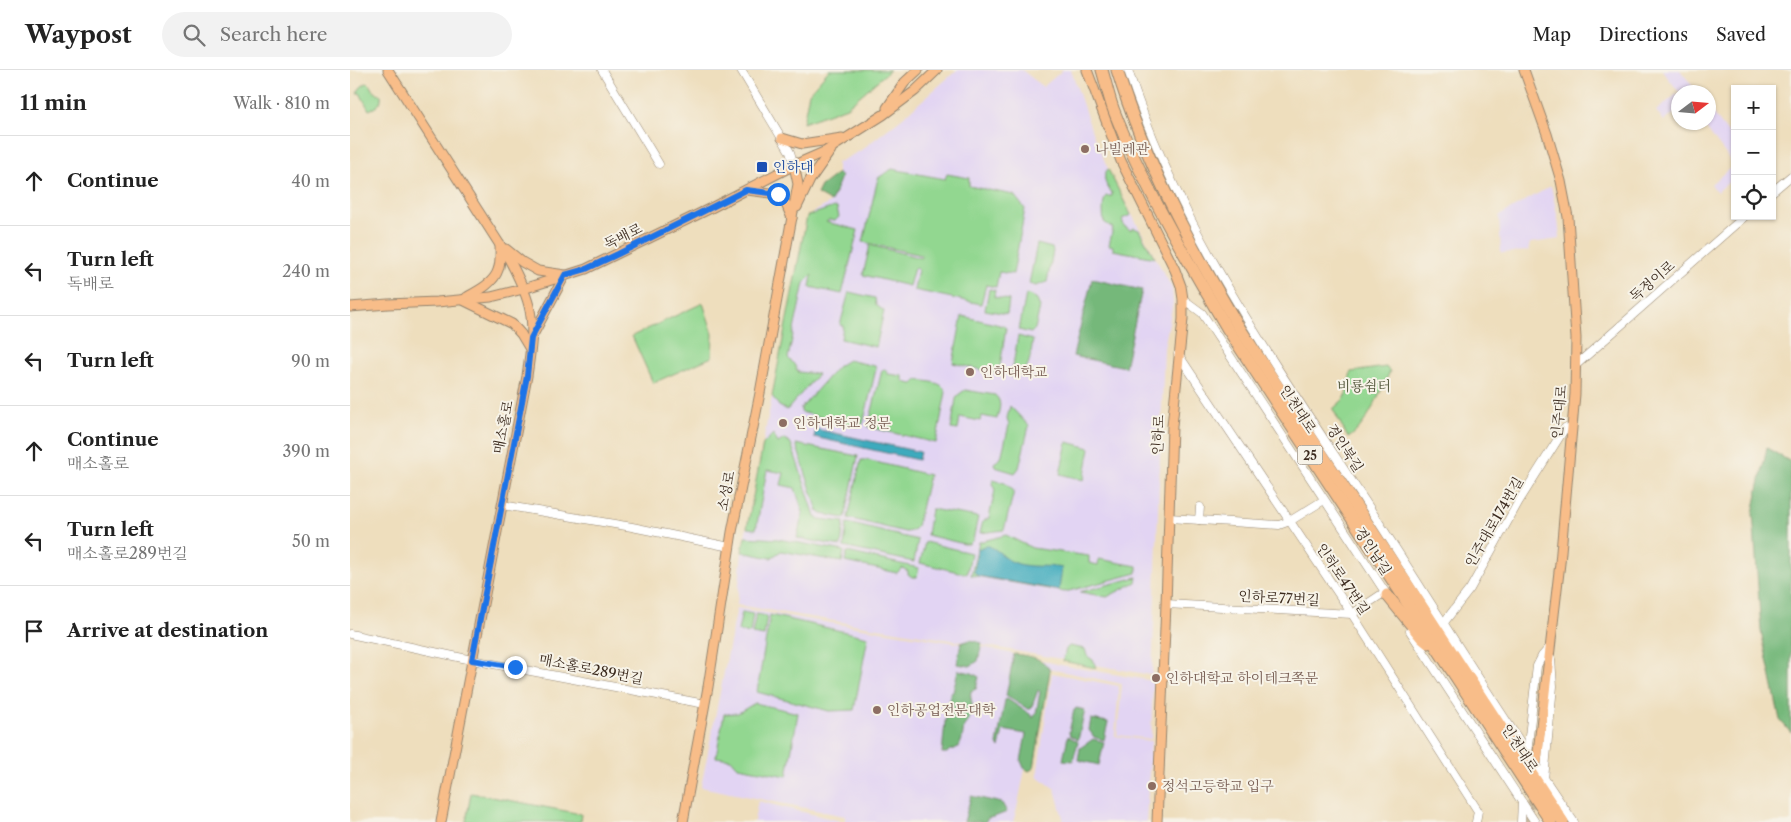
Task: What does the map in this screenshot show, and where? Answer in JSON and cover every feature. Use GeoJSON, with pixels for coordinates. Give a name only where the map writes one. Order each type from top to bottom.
{"type":"FeatureCollection","features":[{"type":"Feature","properties":{"kind":"highway","name":"인천대로"},"geometry":{"type":"LineString","coordinates":[[1102,70],[1114,110],[1137,161],[1189,262],[1233,337],[1551,822]]}},
{"type":"Feature","properties":{"kind":"highway","name":"인천대로"},"geometry":{"type":"LineString","coordinates":[[1117,70],[1131,113],[1151,162],[1172,209],[1197,257],[1237,324],[1563,822]]}},
{"type":"Feature","properties":{"kind":"highway"},"geometry":{"type":"LineString","coordinates":[[1386,594],[1422,638],[1441,654]]}},
{"type":"Feature","properties":{"kind":"main road","name":"매소홀로"},"geometry":{"type":"LineString","coordinates":[[388,70],[518,275],[529,306],[531,338],[527,376],[441,822]]}},
{"type":"Feature","properties":{"kind":"main road","name":"독배로"},"geometry":{"type":"LineString","coordinates":[[883,115],[905,82],[918,70]]}},
{"type":"Feature","properties":{"kind":"main road","name":"독배로"},"geometry":{"type":"LineString","coordinates":[[350,307],[491,297],[586,269],[834,146],[883,115],[937,70]]}},
{"type":"Feature","properties":{"kind":"main road","name":"인하로"},"geometry":{"type":"LineString","coordinates":[[1087,70],[1121,161],[1175,270],[1181,286],[1183,299],[1183,319],[1172,426],[1157,822]]}},
{"type":"Feature","properties":{"kind":"main road","name":"인주대로"},"geometry":{"type":"LineString","coordinates":[[1524,70],[1561,181],[1568,217],[1576,334],[1576,365],[1572,418],[1568,430],[1560,563],[1537,761]]}},
{"type":"Feature","properties":{"kind":"main road"},"geometry":{"type":"LineString","coordinates":[[782,138],[802,144],[848,137]]}},
{"type":"Feature","properties":{"kind":"main road"},"geometry":{"type":"LineString","coordinates":[[792,218],[807,185],[834,146]]}},
{"type":"Feature","properties":{"kind":"main road","name":"소성로"},"geometry":{"type":"LineString","coordinates":[[683,822],[705,704],[730,547],[798,184],[794,165]]}},
{"type":"Feature","properties":{"kind":"main road"},"geometry":{"type":"LineString","coordinates":[[746,190],[778,194],[786,204],[792,218]]}},
{"type":"Feature","properties":{"kind":"main road"},"geometry":{"type":"LineString","coordinates":[[500,245],[522,262],[538,271],[565,275],[531,338]]}},
{"type":"Feature","properties":{"kind":"main road"},"geometry":{"type":"LineString","coordinates":[[463,300],[492,280],[498,270],[500,245]]}},
{"type":"Feature","properties":{"kind":"main road"},"geometry":{"type":"LineString","coordinates":[[463,300],[512,324],[530,349]]}},
{"type":"Feature","properties":{"kind":"street"},"geometry":{"type":"LineString","coordinates":[[602,70],[659,164]]}},
{"type":"Feature","properties":{"kind":"street"},"geometry":{"type":"LineString","coordinates":[[741,70],[790,152],[794,165]]}},
{"type":"Feature","properties":{"kind":"street","name":"경인북길"},"geometry":{"type":"LineString","coordinates":[[1128,70],[1139,103],[1170,178],[1199,236],[1245,318],[1544,779],[1574,822]]}},
{"type":"Feature","properties":{"kind":"street"},"geometry":{"type":"LineString","coordinates":[[1776,189],[1791,176]]}},
{"type":"Feature","properties":{"kind":"street","name":"독정이로"},"geometry":{"type":"LineString","coordinates":[[1576,365],[1740,220]]}},
{"type":"Feature","properties":{"kind":"street","name":"경인남길"},"geometry":{"type":"LineString","coordinates":[[1183,299],[1202,313],[1535,822]]}},
{"type":"Feature","properties":{"kind":"street","name":"인하로47번길"},"geometry":{"type":"LineString","coordinates":[[1178,354],[1352,614],[1478,811],[1476,822]]}},
{"type":"Feature","properties":{"kind":"street","name":"인주대로174번길"},"geometry":{"type":"LineString","coordinates":[[1443,624],[1470,589],[1519,501],[1568,430]]}},
{"type":"Feature","properties":{"kind":"street"},"geometry":{"type":"LineString","coordinates":[[1169,518],[1279,525],[1290,521],[1324,500]]}},
{"type":"Feature","properties":{"kind":"street"},"geometry":{"type":"LineString","coordinates":[[502,505],[632,527],[730,547]]}},
{"type":"Feature","properties":{"kind":"street"},"geometry":{"type":"LineString","coordinates":[[1199,520],[1200,507]]}},
{"type":"Feature","properties":{"kind":"street"},"geometry":{"type":"LineString","coordinates":[[1352,614],[1386,594]]}},
{"type":"Feature","properties":{"kind":"street","name":"인하로77번길"},"geometry":{"type":"LineString","coordinates":[[1166,604],[1352,614]]}},
{"type":"Feature","properties":{"kind":"street","name":"매소홀로289번길"},"geometry":{"type":"LineString","coordinates":[[350,634],[472,660],[705,704]]}},
{"type":"Feature","properties":{"kind":"street"},"geometry":{"type":"LineString","coordinates":[[1528,754],[1537,666],[1542,656],[1550,647]]}},
{"type":"Feature","properties":{"kind":"street"},"geometry":{"type":"LineString","coordinates":[[1544,779],[1553,686],[1550,647]]}},
{"type":"Feature","properties":{"kind":"street"},"geometry":{"type":"LineString","coordinates":[[1521,822],[1522,802]]}},
{"type":"Feature","properties":{"kind":"shaded area","name":"인하대학교"},"geometry":{"type":"Polygon","coordinates":[[[957,70],[1022,70],[1043,87],[1063,70],[1071,70],[1093,135],[1114,182],[1172,288],[1173,303],[1164,348],[1152,675],[737,605],[742,552],[807,216],[831,202],[841,177],[837,172],[837,163],[860,151],[902,118],[957,70]]]}},
{"type":"Feature","properties":{"kind":"shaded area"},"geometry":{"type":"Polygon","coordinates":[[[1662,70],[1680,70],[1692,85],[1674,85],[1662,70]]]}},
{"type":"Feature","properties":{"kind":"shaded area"},"geometry":{"type":"Polygon","coordinates":[[[1671,99],[1671,116],[1664,121],[1656,111],[1671,99]]]}},
{"type":"Feature","properties":{"kind":"shaded area"},"geometry":{"type":"Polygon","coordinates":[[[1716,117],[1731,137],[1731,161],[1707,130],[1716,130],[1716,117]]]}},
{"type":"Feature","properties":{"kind":"shaded area"},"geometry":{"type":"Polygon","coordinates":[[[1731,167],[1731,180],[1717,192],[1711,184],[1731,167]]]}},
{"type":"Feature","properties":{"kind":"shaded area"},"geometry":{"type":"Polygon","coordinates":[[[1551,186],[1560,239],[1530,243],[1528,251],[1501,253],[1499,216],[1551,186]]]}},
{"type":"Feature","properties":{"kind":"shaded area","name":"인하공업전문대학"},"geometry":{"type":"Polygon","coordinates":[[[737,608],[988,648],[1061,665],[1153,681],[1151,739],[1117,735],[1122,684],[1046,668],[1013,822],[845,822],[845,816],[701,787],[737,608]]]}},
{"type":"Feature","properties":{"kind":"shaded area"},"geometry":{"type":"Polygon","coordinates":[[[1052,673],[1119,686],[1115,736],[1151,741],[1146,822],[1064,822],[1055,789],[1037,776],[1052,673]]]}},
{"type":"Feature","properties":{"kind":"shaded area"},"geometry":{"type":"Polygon","coordinates":[[[758,801],[840,821],[840,822],[754,822],[758,801]]]}},
{"type":"Feature","properties":{"kind":"green space"},"geometry":{"type":"Polygon","coordinates":[[[829,70],[890,70],[847,107],[803,123],[809,93],[829,70]]]}},
{"type":"Feature","properties":{"kind":"green space"},"geometry":{"type":"Polygon","coordinates":[[[366,83],[369,84],[373,91],[381,95],[381,101],[378,105],[369,110],[360,93],[357,93],[366,83]]]}},
{"type":"Feature","properties":{"kind":"green space"},"geometry":{"type":"Polygon","coordinates":[[[892,169],[945,179],[947,174],[969,178],[969,186],[1014,195],[1025,209],[1013,274],[999,272],[996,287],[986,285],[981,304],[914,290],[918,269],[914,268],[909,286],[863,275],[870,245],[921,258],[921,255],[863,242],[878,178],[892,169]]]}},
{"type":"Feature","properties":{"kind":"green space"},"geometry":{"type":"Polygon","coordinates":[[[1108,169],[1131,215],[1122,219],[1124,226],[1130,230],[1134,228],[1139,230],[1155,258],[1113,250],[1113,246],[1109,245],[1113,228],[1104,222],[1103,212],[1106,196],[1112,196],[1105,178],[1108,169]]]}},
{"type":"Feature","properties":{"kind":"green space"},"geometry":{"type":"Polygon","coordinates":[[[838,173],[841,177],[831,202],[817,194],[821,186],[838,173]]]}},
{"type":"Feature","properties":{"kind":"green space"},"geometry":{"type":"Polygon","coordinates":[[[834,207],[837,208],[839,217],[835,221],[829,220],[826,222],[858,230],[842,294],[810,287],[812,275],[804,283],[788,358],[798,372],[818,374],[787,410],[779,406],[772,396],[807,216],[834,207]]]}},
{"type":"Feature","properties":{"kind":"green space"},"geometry":{"type":"Polygon","coordinates":[[[1037,244],[1052,248],[1053,251],[1047,282],[1036,286],[1029,284],[1037,244]]]}},
{"type":"Feature","properties":{"kind":"green space"},"geometry":{"type":"Polygon","coordinates":[[[1092,279],[1142,290],[1125,367],[1073,356],[1092,279]]]}},
{"type":"Feature","properties":{"kind":"green space"},"geometry":{"type":"Polygon","coordinates":[[[989,289],[995,290],[994,297],[1009,300],[1007,314],[985,310],[989,289]]]}},
{"type":"Feature","properties":{"kind":"green space"},"geometry":{"type":"Polygon","coordinates":[[[849,292],[875,298],[876,305],[884,311],[876,347],[841,339],[843,326],[840,325],[849,292]]]}},
{"type":"Feature","properties":{"kind":"green space"},"geometry":{"type":"Polygon","coordinates":[[[1026,294],[1036,298],[1040,307],[1035,329],[1031,333],[1019,330],[1026,294]]]}},
{"type":"Feature","properties":{"kind":"green space"},"geometry":{"type":"Polygon","coordinates":[[[703,303],[713,334],[712,357],[653,383],[632,336],[703,303]]]}},
{"type":"Feature","properties":{"kind":"green space"},"geometry":{"type":"Polygon","coordinates":[[[962,316],[1006,328],[998,374],[953,363],[962,316]]]}},
{"type":"Feature","properties":{"kind":"green space"},"geometry":{"type":"Polygon","coordinates":[[[1018,336],[1033,340],[1031,352],[1026,368],[1018,375],[1011,377],[1018,336]]]}},
{"type":"Feature","properties":{"kind":"green space"},"geometry":{"type":"Polygon","coordinates":[[[848,360],[875,366],[876,369],[863,424],[859,427],[801,412],[801,408],[838,366],[848,360]]]}},
{"type":"Feature","properties":{"kind":"green space","name":"비룡쉼터"},"geometry":{"type":"Polygon","coordinates":[[[1386,367],[1390,372],[1372,408],[1361,426],[1348,438],[1333,409],[1345,398],[1351,372],[1386,367]]]}},
{"type":"Feature","properties":{"kind":"green space"},"geometry":{"type":"Polygon","coordinates":[[[882,370],[886,370],[888,374],[903,376],[903,380],[907,383],[913,384],[917,380],[938,384],[944,388],[946,392],[936,443],[868,427],[882,370]]]}},
{"type":"Feature","properties":{"kind":"green space"},"geometry":{"type":"Polygon","coordinates":[[[965,390],[995,395],[1000,403],[997,419],[982,416],[980,421],[960,417],[958,430],[951,429],[956,399],[965,390]]]}},
{"type":"Feature","properties":{"kind":"green space"},"geometry":{"type":"Polygon","coordinates":[[[1010,406],[1029,426],[1019,468],[1015,473],[995,467],[994,463],[1001,458],[1009,425],[1007,418],[1010,406]]]}},
{"type":"Feature","properties":{"kind":"green space"},"geometry":{"type":"Polygon","coordinates":[[[773,434],[778,443],[784,439],[790,442],[815,516],[819,519],[844,522],[841,546],[797,538],[803,512],[795,488],[781,485],[784,473],[767,470],[756,529],[747,528],[763,444],[773,434]]]}},
{"type":"Feature","properties":{"kind":"green space"},"geometry":{"type":"Polygon","coordinates":[[[1067,442],[1090,448],[1084,480],[1060,474],[1067,442]]]}},
{"type":"Feature","properties":{"kind":"green space"},"geometry":{"type":"Polygon","coordinates":[[[796,444],[858,456],[845,518],[822,514],[818,511],[796,444]]]}},
{"type":"Feature","properties":{"kind":"green space"},"geometry":{"type":"Polygon","coordinates":[[[1767,448],[1791,462],[1791,733],[1780,720],[1761,631],[1753,513],[1767,448]]]}},
{"type":"Feature","properties":{"kind":"green space"},"geometry":{"type":"Polygon","coordinates":[[[861,460],[929,475],[917,526],[913,530],[905,532],[848,518],[861,460]]]}},
{"type":"Feature","properties":{"kind":"green space"},"geometry":{"type":"Polygon","coordinates":[[[993,480],[1005,483],[1014,491],[1004,530],[980,533],[983,521],[989,518],[995,490],[992,484],[993,480]]]}},
{"type":"Feature","properties":{"kind":"green space"},"geometry":{"type":"Polygon","coordinates":[[[931,509],[978,517],[973,540],[969,544],[964,544],[927,535],[931,509]]]}},
{"type":"Feature","properties":{"kind":"green space"},"geometry":{"type":"Polygon","coordinates":[[[847,523],[918,540],[914,562],[844,547],[847,523]]]}},
{"type":"Feature","properties":{"kind":"green space"},"geometry":{"type":"Polygon","coordinates":[[[1006,535],[1032,548],[1089,556],[1089,563],[1098,565],[1099,559],[1137,566],[1137,573],[1065,592],[971,575],[979,542],[1006,535]]]}},
{"type":"Feature","properties":{"kind":"green space"},"geometry":{"type":"Polygon","coordinates":[[[745,537],[778,539],[844,551],[842,562],[781,551],[771,558],[742,552],[745,537]]]}},
{"type":"Feature","properties":{"kind":"green space"},"geometry":{"type":"Polygon","coordinates":[[[925,542],[971,553],[967,574],[920,563],[925,542]]]}},
{"type":"Feature","properties":{"kind":"green space"},"geometry":{"type":"Polygon","coordinates":[[[847,552],[919,568],[917,577],[912,577],[908,574],[908,571],[902,568],[897,573],[845,562],[847,552]]]}},
{"type":"Feature","properties":{"kind":"green space"},"geometry":{"type":"Polygon","coordinates":[[[1137,577],[1136,582],[1107,597],[1080,592],[1137,577]]]}},
{"type":"Feature","properties":{"kind":"green space"},"geometry":{"type":"Polygon","coordinates":[[[742,612],[753,614],[750,633],[738,631],[742,612]]]}},
{"type":"Feature","properties":{"kind":"green space"},"geometry":{"type":"Polygon","coordinates":[[[756,614],[767,616],[764,636],[752,634],[756,614]]]}},
{"type":"Feature","properties":{"kind":"green space"},"geometry":{"type":"Polygon","coordinates":[[[770,615],[868,637],[854,710],[829,711],[757,692],[770,615]]]}},
{"type":"Feature","properties":{"kind":"green space"},"geometry":{"type":"Polygon","coordinates":[[[970,640],[982,643],[978,661],[970,666],[957,664],[961,643],[970,640]]]}},
{"type":"Feature","properties":{"kind":"green space"},"geometry":{"type":"Polygon","coordinates":[[[1069,646],[1085,649],[1087,656],[1093,660],[1096,668],[1063,661],[1066,649],[1069,646]]]}},
{"type":"Feature","properties":{"kind":"green space"},"geometry":{"type":"Polygon","coordinates":[[[1014,654],[1040,660],[1050,671],[1034,768],[1029,771],[1024,768],[1021,761],[1026,734],[1003,730],[999,748],[997,744],[1005,700],[1007,699],[1033,718],[1036,713],[1040,692],[1038,690],[1031,709],[1006,696],[1014,654]]]}},
{"type":"Feature","properties":{"kind":"green space"},"geometry":{"type":"Polygon","coordinates":[[[958,670],[972,673],[979,677],[976,689],[971,691],[971,712],[968,722],[964,726],[960,745],[947,753],[942,753],[945,722],[958,670]]]}},
{"type":"Feature","properties":{"kind":"green space"},"geometry":{"type":"Polygon","coordinates":[[[755,703],[798,713],[787,776],[738,767],[731,759],[716,757],[724,714],[738,713],[755,703]]]}},
{"type":"Feature","properties":{"kind":"green space"},"geometry":{"type":"Polygon","coordinates":[[[1076,708],[1085,710],[1078,740],[1070,735],[1069,732],[1076,708]]]}},
{"type":"Feature","properties":{"kind":"green space"},"geometry":{"type":"Polygon","coordinates":[[[1091,719],[1108,722],[1104,740],[1094,737],[1089,730],[1091,719]]]}},
{"type":"Feature","properties":{"kind":"green space"},"geometry":{"type":"Polygon","coordinates":[[[1068,736],[1078,742],[1073,761],[1063,760],[1068,736]]]}},
{"type":"Feature","properties":{"kind":"green space"},"geometry":{"type":"Polygon","coordinates":[[[1093,739],[1104,742],[1099,765],[1078,760],[1080,748],[1093,739]]]}},
{"type":"Feature","properties":{"kind":"green space"},"geometry":{"type":"Polygon","coordinates":[[[471,793],[581,814],[580,822],[466,822],[471,793]]]}},
{"type":"Feature","properties":{"kind":"green space"},"geometry":{"type":"Polygon","coordinates":[[[971,796],[1002,803],[1007,812],[988,818],[985,822],[964,822],[971,796]]]}},
{"type":"Feature","properties":{"kind":"water"},"geometry":{"type":"Polygon","coordinates":[[[816,429],[920,452],[918,460],[814,437],[816,429]]]}},
{"type":"Feature","properties":{"kind":"water"},"geometry":{"type":"Polygon","coordinates":[[[986,545],[1019,564],[1062,568],[1059,590],[978,576],[974,572],[978,549],[986,545]]]}},
{"type":"Feature","properties":{"kind":"tunnel"},"geometry":{"type":"LineString","coordinates":[[1530,822],[1533,792]]}},
{"type":"Feature","properties":{"kind":"place","name":"나빌레관"},"geometry":{"type":"Point","coordinates":[1085,149]}},
{"type":"Feature","properties":{"kind":"place","name":"인하대"},"geometry":{"type":"Point","coordinates":[762,167]}},
{"type":"Feature","properties":{"kind":"place","name":"인하대학교"},"geometry":{"type":"Point","coordinates":[970,372]}},
{"type":"Feature","properties":{"kind":"place","name":"인하대학교 정문"},"geometry":{"type":"Point","coordinates":[783,423]}},
{"type":"Feature","properties":{"kind":"place","name":"인하대학교 하이테크쪽문"},"geometry":{"type":"Point","coordinates":[1156,678]}},
{"type":"Feature","properties":{"kind":"place","name":"인하공업전문대학"},"geometry":{"type":"Point","coordinates":[877,710]}},
{"type":"Feature","properties":{"kind":"place","name":"정석고등학교 입구"},"geometry":{"type":"Point","coordinates":[1152,786]}},
{"type":"Feature","properties":{"kind":"route"},"geometry":{"type":"LineString","coordinates":[[515,667],[472,660],[527,376],[531,338],[565,275],[586,269],[618,254],[746,190],[778,194]]}}]}
